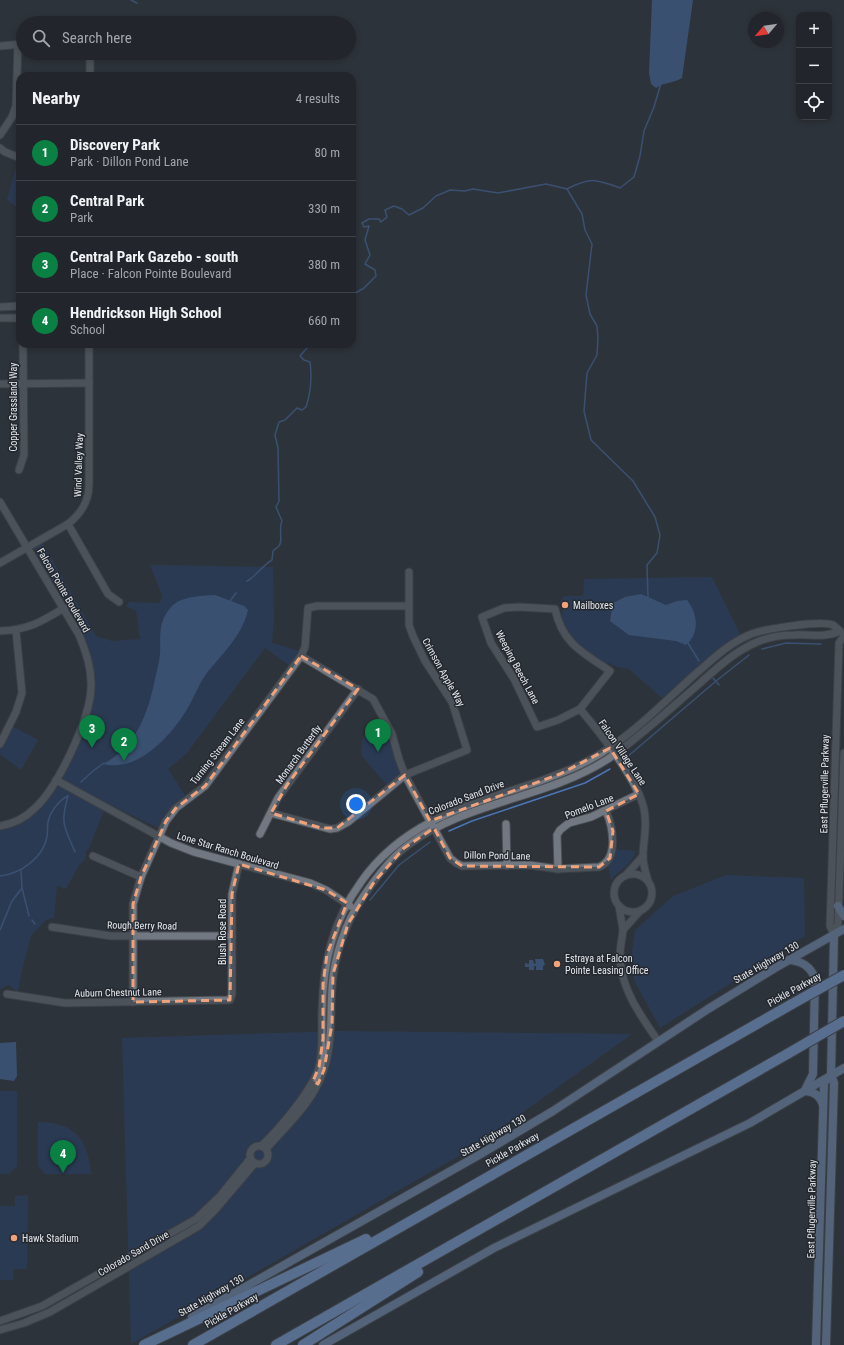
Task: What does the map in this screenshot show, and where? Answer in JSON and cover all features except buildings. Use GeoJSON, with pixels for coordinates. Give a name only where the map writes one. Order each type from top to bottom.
{"type":"FeatureCollection","features":[{"type":"Feature","properties":{"kind":"highway","name":"Pickle Parkway"},"geometry":{"type":"LineString","coordinates":[[193,1345],[844,975]]}},
{"type":"Feature","properties":{"kind":"highway"},"geometry":{"type":"LineString","coordinates":[[276,1345],[844,1021]]}},
{"type":"Feature","properties":{"kind":"highway"},"geometry":{"type":"LineString","coordinates":[[303,1345],[536,1198]]}},
{"type":"Feature","properties":{"kind":"highway"},"geometry":{"type":"LineString","coordinates":[[143,1345],[447,1200]]}},
{"type":"Feature","properties":{"kind":"main road"},"geometry":{"type":"LineString","coordinates":[[838,906],[844,916]]}},
{"type":"Feature","properties":{"kind":"main road","name":"State Highway 130"},"geometry":{"type":"LineString","coordinates":[[143,1345],[479,1155],[553,1111],[658,1041],[789,960],[844,929]]}},
{"type":"Feature","properties":{"kind":"main road","name":"East Pflugerville Parkway"},"geometry":{"type":"LineString","coordinates":[[826,1345],[834,1083],[831,1075],[834,935]]}},
{"type":"Feature","properties":{"kind":"main road"},"geometry":{"type":"LineString","coordinates":[[789,960],[803,963],[809,967],[815,978],[813,1074],[811,1081],[804,1091]]}},
{"type":"Feature","properties":{"kind":"main road"},"geometry":{"type":"LineString","coordinates":[[323,1345],[494,1248],[744,1126],[844,1068]]}},
{"type":"Feature","properties":{"kind":"main road","name":"East Pflugerville Parkway"},"geometry":{"type":"LineString","coordinates":[[816,1345],[824,1083],[831,1075]]}},
{"type":"Feature","properties":{"kind":"main road"},"geometry":{"type":"LineString","coordinates":[[804,1091],[818,1096],[824,1108]]}},
{"type":"Feature","properties":{"kind":"main road"},"geometry":{"type":"LineString","coordinates":[[821,1210],[830,1210]]}},
{"type":"Feature","properties":{"kind":"street"},"geometry":{"type":"LineString","coordinates":[[0,46],[16,44]]}},
{"type":"Feature","properties":{"kind":"street"},"geometry":{"type":"LineString","coordinates":[[19,72],[20,60]]}},
{"type":"Feature","properties":{"kind":"street"},"geometry":{"type":"LineString","coordinates":[[90,60],[90,72]]}},
{"type":"Feature","properties":{"kind":"street"},"geometry":{"type":"LineString","coordinates":[[0,135],[12,117],[16,106]]}},
{"type":"Feature","properties":{"kind":"street"},"geometry":{"type":"LineString","coordinates":[[0,148],[5,152],[16,156]]}},
{"type":"Feature","properties":{"kind":"street"},"geometry":{"type":"LineString","coordinates":[[0,306],[16,306]]}},
{"type":"Feature","properties":{"kind":"street"},"geometry":{"type":"LineString","coordinates":[[0,318],[16,318]]}},
{"type":"Feature","properties":{"kind":"street","name":"Copper Grassland Way"},"geometry":{"type":"LineString","coordinates":[[19,470],[24,455],[23,348]]}},
{"type":"Feature","properties":{"kind":"street","name":"Wind Valley Way"},"geometry":{"type":"LineString","coordinates":[[0,564],[76,518],[89,496],[89,348]]}},
{"type":"Feature","properties":{"kind":"street"},"geometry":{"type":"LineString","coordinates":[[0,384],[23,382],[89,383]]}},
{"type":"Feature","properties":{"kind":"street","name":"Falcon Pointe Boulevard"},"geometry":{"type":"LineString","coordinates":[[0,502],[64,608],[84,647],[88,659],[91,688],[90,702],[83,728],[56,780],[44,799],[19,820],[0,826]]}},
{"type":"Feature","properties":{"kind":"street"},"geometry":{"type":"LineString","coordinates":[[68,524],[108,594],[119,602]]}},
{"type":"Feature","properties":{"kind":"street","name":"Crimson Apple Way"},"geometry":{"type":"LineString","coordinates":[[270,812],[321,828],[338,828],[353,818],[405,775],[466,750],[452,702],[426,661],[409,625],[409,572]]}},
{"type":"Feature","properties":{"kind":"street","name":"Turning Stream Lane"},"geometry":{"type":"LineString","coordinates":[[133,1002],[133,904],[140,876],[166,821],[176,808],[205,786],[301,656],[305,647],[308,608],[317,606],[408,606]]}},
{"type":"Feature","properties":{"kind":"street"},"geometry":{"type":"LineString","coordinates":[[0,631],[16,631],[38,624],[64,608]]}},
{"type":"Feature","properties":{"kind":"street","name":"Weeping Beech Lane"},"geometry":{"type":"LineString","coordinates":[[504,608],[555,609],[558,623],[571,644],[610,671],[580,709],[558,720],[537,727],[514,679],[491,643],[482,617],[504,608]]}},
{"type":"Feature","properties":{"kind":"street","name":"Colorado Sand Drive"},"geometry":{"type":"LineString","coordinates":[[264,1147],[301,1110],[315,1092],[323,1039],[321,1022],[322,984],[327,954],[347,903],[362,880],[387,852],[411,833],[430,821],[452,811],[560,774],[612,751],[713,658],[730,645],[747,636],[763,630],[793,626],[831,624],[843,633]]}},
{"type":"Feature","properties":{"kind":"street"},"geometry":{"type":"LineString","coordinates":[[0,744],[16,712],[22,693],[16,631]]}},
{"type":"Feature","properties":{"kind":"street","name":"East Pflugerville Parkway"},"geometry":{"type":"LineString","coordinates":[[834,935],[830,926],[835,738],[838,643],[843,633]]}},
{"type":"Feature","properties":{"kind":"street","name":"Colorado Sand Drive"},"geometry":{"type":"LineString","coordinates":[[316,1082],[324,1070],[332,1024],[333,974],[339,948],[355,909],[389,863],[409,844],[434,828],[470,813],[574,776],[612,751],[730,657],[743,649],[771,638],[792,634],[831,635],[843,633]]}},
{"type":"Feature","properties":{"kind":"street","name":"Dillon Pond Lane"},"geometry":{"type":"LineString","coordinates":[[301,656],[358,689],[372,699],[383,715],[392,734],[398,760],[405,775],[450,858],[456,863],[462,866],[528,866],[558,869],[599,867],[605,864],[610,858],[613,831],[606,811]]}},
{"type":"Feature","properties":{"kind":"street","name":"Monarch Butterfly"},"geometry":{"type":"LineString","coordinates":[[260,834],[270,812],[287,785],[358,689]]}},
{"type":"Feature","properties":{"kind":"street","name":"Falcon Village Lane"},"geometry":{"type":"LineString","coordinates":[[580,709],[629,775],[639,794],[644,808],[646,832],[643,856],[648,881]]}},
{"type":"Feature","properties":{"kind":"street"},"geometry":{"type":"LineString","coordinates":[[835,738],[837,739],[840,747],[838,784],[842,802]]}},
{"type":"Feature","properties":{"kind":"street","name":"East Pflugerville Parkway"},"geometry":{"type":"LineString","coordinates":[[834,935],[838,924],[844,753]]}},
{"type":"Feature","properties":{"kind":"street","name":"Lone Star Ranch Boulevard"},"geometry":{"type":"LineString","coordinates":[[56,780],[159,837],[194,852],[310,883],[326,890],[355,909]]}},
{"type":"Feature","properties":{"kind":"street","name":"Pomelo Lane"},"geometry":{"type":"LineString","coordinates":[[558,869],[557,835],[560,830],[569,823],[606,811],[639,794]]}},
{"type":"Feature","properties":{"kind":"street"},"geometry":{"type":"LineString","coordinates":[[506,824],[507,866]]}},
{"type":"Feature","properties":{"kind":"street"},"geometry":{"type":"LineString","coordinates":[[94,856],[140,876]]}},
{"type":"Feature","properties":{"kind":"street"},"geometry":{"type":"LineString","coordinates":[[640,911],[628,912],[619,906],[615,901],[614,889],[620,879],[625,876],[643,856]]}},
{"type":"Feature","properties":{"kind":"street","name":"Blush Rose Road"},"geometry":{"type":"LineString","coordinates":[[230,1000],[232,994],[232,894],[239,864]]}},
{"type":"Feature","properties":{"kind":"street"},"geometry":{"type":"LineString","coordinates":[[623,930],[640,911],[645,908],[651,899],[652,892],[648,881],[637,874],[625,876]]}},
{"type":"Feature","properties":{"kind":"street"},"geometry":{"type":"LineString","coordinates":[[619,906],[623,930],[620,959],[623,979],[630,999],[658,1041]]}},
{"type":"Feature","properties":{"kind":"street","name":"Rough Berry Road"},"geometry":{"type":"LineString","coordinates":[[52,927],[111,936],[232,936]]}},
{"type":"Feature","properties":{"kind":"street","name":"Auburn Chestnut Lane"},"geometry":{"type":"LineString","coordinates":[[7,994],[65,1003],[230,1000]]}},
{"type":"Feature","properties":{"kind":"street"},"geometry":{"type":"LineString","coordinates":[[264,1147],[268,1155],[266,1160],[261,1164],[253,1161],[250,1153],[253,1148],[264,1147]]}},
{"type":"Feature","properties":{"kind":"street","name":"Colorado Sand Drive"},"geometry":{"type":"LineString","coordinates":[[0,1321],[53,1300],[196,1220],[253,1161]]}},
{"type":"Feature","properties":{"kind":"street","name":"Colorado Sand Drive"},"geometry":{"type":"LineString","coordinates":[[0,1330],[24,1323],[50,1312],[199,1226],[215,1210],[253,1161]]}},
{"type":"Feature","properties":{"kind":"street"},"geometry":{"type":"LineString","coordinates":[[50,1312],[53,1300]]}},
{"type":"Feature","properties":{"kind":"highlighted area"},"geometry":{"type":"Polygon","coordinates":[[[301,656],[358,689],[287,785],[271,813],[321,828],[337,828],[405,775],[430,821],[560,774],[610,748],[639,794],[606,811],[613,831],[610,858],[599,867],[462,866],[450,858],[434,828],[404,848],[374,882],[348,924],[333,974],[332,1024],[324,1070],[318,1084],[313,1081],[319,1067],[323,1039],[323,984],[327,954],[347,903],[326,890],[239,864],[232,894],[230,1000],[133,1002],[133,904],[141,877],[166,821],[176,808],[205,786],[301,656]]]}},
{"type":"Feature","properties":{"kind":"shaded area"},"geometry":{"type":"Polygon","coordinates":[[[652,0],[693,0],[682,78],[656,88],[651,84],[649,73],[652,0]]]}},
{"type":"Feature","properties":{"kind":"shaded area"},"geometry":{"type":"Polygon","coordinates":[[[16,167],[16,206],[7,200],[16,167]]]}},
{"type":"Feature","properties":{"kind":"shaded area"},"geometry":{"type":"Polygon","coordinates":[[[42,542],[96,636],[112,641],[140,639],[136,611],[126,606],[129,602],[160,603],[162,595],[150,565],[273,567],[274,620],[272,643],[299,651],[290,666],[265,648],[187,753],[168,769],[185,795],[171,808],[158,828],[107,803],[89,848],[86,851],[85,859],[79,865],[66,889],[57,886],[54,918],[46,920],[31,936],[18,992],[9,985],[0,989],[0,830],[20,824],[36,812],[55,788],[79,744],[90,713],[94,686],[91,661],[83,636],[71,611],[35,552],[35,547],[42,542]]]}},
{"type":"Feature","properties":{"kind":"shaded area"},"geometry":{"type":"Polygon","coordinates":[[[712,577],[740,634],[717,651],[662,698],[629,669],[617,667],[609,663],[602,663],[579,646],[567,632],[561,619],[563,609],[560,602],[564,596],[583,596],[584,579],[712,577]]]}},
{"type":"Feature","properties":{"kind":"shaded area"},"geometry":{"type":"Polygon","coordinates":[[[641,594],[666,605],[677,601],[687,600],[691,605],[696,623],[694,635],[686,645],[676,641],[629,635],[610,621],[613,603],[625,597],[641,594]]]}},
{"type":"Feature","properties":{"kind":"shaded area"},"geometry":{"type":"Polygon","coordinates":[[[215,595],[244,606],[248,610],[236,636],[225,652],[206,674],[189,706],[175,727],[158,745],[138,759],[126,764],[103,764],[114,757],[132,739],[144,717],[149,705],[158,667],[161,630],[167,612],[172,606],[181,600],[192,597],[215,595]]]}},
{"type":"Feature","properties":{"kind":"shaded area"},"geometry":{"type":"Polygon","coordinates":[[[382,720],[382,725],[388,731],[400,771],[399,775],[386,784],[361,755],[362,742],[365,733],[382,720]]]}},
{"type":"Feature","properties":{"kind":"shaded area"},"geometry":{"type":"Polygon","coordinates":[[[12,726],[38,740],[21,770],[0,754],[0,748],[12,726]]]}},
{"type":"Feature","properties":{"kind":"shaded area"},"geometry":{"type":"Polygon","coordinates":[[[614,849],[636,851],[628,864],[611,880],[608,866],[611,862],[614,849]]]}},
{"type":"Feature","properties":{"kind":"shaded area"},"geometry":{"type":"Polygon","coordinates":[[[726,875],[804,878],[805,936],[660,1028],[634,980],[632,952],[635,930],[673,896],[726,875]]]}},
{"type":"Feature","properties":{"kind":"shaded area"},"geometry":{"type":"Polygon","coordinates":[[[535,959],[543,959],[545,965],[543,966],[543,970],[536,970],[536,966],[534,966],[534,970],[529,970],[529,967],[525,967],[525,963],[529,964],[529,960],[533,960],[534,964],[536,963],[535,959]]]}},
{"type":"Feature","properties":{"kind":"shaded area"},"geometry":{"type":"Polygon","coordinates":[[[338,1031],[632,1034],[476,1146],[131,1344],[122,1038],[338,1031]]]}},
{"type":"Feature","properties":{"kind":"shaded area"},"geometry":{"type":"Polygon","coordinates":[[[16,1042],[17,1076],[14,1081],[0,1079],[0,1043],[16,1042]]]}},
{"type":"Feature","properties":{"kind":"shaded area"},"geometry":{"type":"Polygon","coordinates":[[[0,1091],[17,1091],[17,1166],[9,1174],[0,1174],[0,1091]]]}},
{"type":"Feature","properties":{"kind":"shaded area"},"geometry":{"type":"Polygon","coordinates":[[[38,1122],[61,1125],[70,1129],[77,1135],[87,1151],[91,1174],[45,1174],[38,1166],[38,1122]]]}},
{"type":"Feature","properties":{"kind":"shaded area","name":"Hawk Stadium"},"geometry":{"type":"Polygon","coordinates":[[[28,1195],[27,1269],[14,1269],[13,1280],[0,1280],[0,1206],[15,1206],[15,1196],[28,1195]]]}},
{"type":"Feature","properties":{"kind":"waterway"},"geometry":{"type":"LineString","coordinates":[[131,0],[137,3]]}},
{"type":"Feature","properties":{"kind":"waterway"},"geometry":{"type":"LineString","coordinates":[[356,293],[364,288],[376,276],[375,270],[365,264],[370,255],[365,240],[369,226],[364,227],[362,223],[369,219],[379,219],[381,222],[387,217],[385,210],[394,206],[402,209],[409,215],[423,208],[436,196],[450,190],[465,191],[473,189],[498,193],[546,184],[567,189],[588,181],[599,181],[620,188],[634,177],[640,156],[644,131],[654,107],[661,83]]}},
{"type":"Feature","properties":{"kind":"waterway"},"geometry":{"type":"LineString","coordinates":[[567,189],[582,214],[585,230],[592,244],[586,295],[590,314],[597,326],[598,338],[597,355],[587,373],[584,411],[591,440],[633,481],[655,517],[660,535],[657,553],[647,565],[648,597]]}},
{"type":"Feature","properties":{"kind":"waterway"},"geometry":{"type":"LineString","coordinates":[[247,581],[272,560],[273,551],[280,545],[281,542],[282,521],[276,507],[279,501],[278,448],[275,435],[279,422],[285,420],[297,408],[302,410],[306,407],[311,384],[310,362],[304,360],[300,356],[307,348]]}},
{"type":"Feature","properties":{"kind":"waterway"},"geometry":{"type":"LineString","coordinates":[[230,601],[236,593]]}},
{"type":"Feature","properties":{"kind":"waterway"},"geometry":{"type":"LineString","coordinates":[[688,643],[699,661]]}},
{"type":"Feature","properties":{"kind":"waterway"},"geometry":{"type":"LineString","coordinates":[[762,649],[786,643],[821,644]]}},
{"type":"Feature","properties":{"kind":"waterway"},"geometry":{"type":"LineString","coordinates":[[627,757],[716,681],[749,655]]}},
{"type":"Feature","properties":{"kind":"waterway"},"geometry":{"type":"LineString","coordinates":[[713,678],[719,685]]}},
{"type":"Feature","properties":{"kind":"waterway"},"geometry":{"type":"LineString","coordinates":[[81,782],[104,763]]}},
{"type":"Feature","properties":{"kind":"waterway"},"geometry":{"type":"LineString","coordinates":[[449,831],[472,821],[585,783],[610,769]]}},
{"type":"Feature","properties":{"kind":"waterway"},"geometry":{"type":"LineString","coordinates":[[68,796],[64,813],[64,825],[75,852]]}},
{"type":"Feature","properties":{"kind":"waterway"},"geometry":{"type":"LineString","coordinates":[[0,876],[15,872],[30,864],[36,858],[45,845],[48,822],[53,810],[58,803],[68,796]]}},
{"type":"Feature","properties":{"kind":"waterway"},"geometry":{"type":"LineString","coordinates":[[370,900],[399,865],[430,842]]}},
{"type":"Feature","properties":{"kind":"waterway"},"geometry":{"type":"LineString","coordinates":[[0,930],[12,901],[22,888],[21,870]]}},
{"type":"Feature","properties":{"kind":"waterway"},"geometry":{"type":"LineString","coordinates":[[22,888],[29,916]]}},
{"type":"Feature","properties":{"kind":"waterway"},"geometry":{"type":"LineString","coordinates":[[32,920],[35,924]]}},
{"type":"Feature","properties":{"kind":"place","name":"Mailboxes"},"geometry":{"type":"Point","coordinates":[565,605]}},
{"type":"Feature","properties":{"kind":"place","name":"Central Park Gazebo - south"},"geometry":{"type":"Point","coordinates":[92,748]}},
{"type":"Feature","properties":{"kind":"place","name":"Discovery Park"},"geometry":{"type":"Point","coordinates":[378,752]}},
{"type":"Feature","properties":{"kind":"place","name":"Central Park"},"geometry":{"type":"Point","coordinates":[124,761]}},
{"type":"Feature","properties":{"kind":"place","name":"Estraya at Falcon Pointe Leasing Office"},"geometry":{"type":"Point","coordinates":[557,964]}},
{"type":"Feature","properties":{"kind":"place","name":"Hendrickson High School"},"geometry":{"type":"Point","coordinates":[63,1173]}},
{"type":"Feature","properties":{"kind":"place","name":"Hawk Stadium"},"geometry":{"type":"Point","coordinates":[14,1238]}}]}
